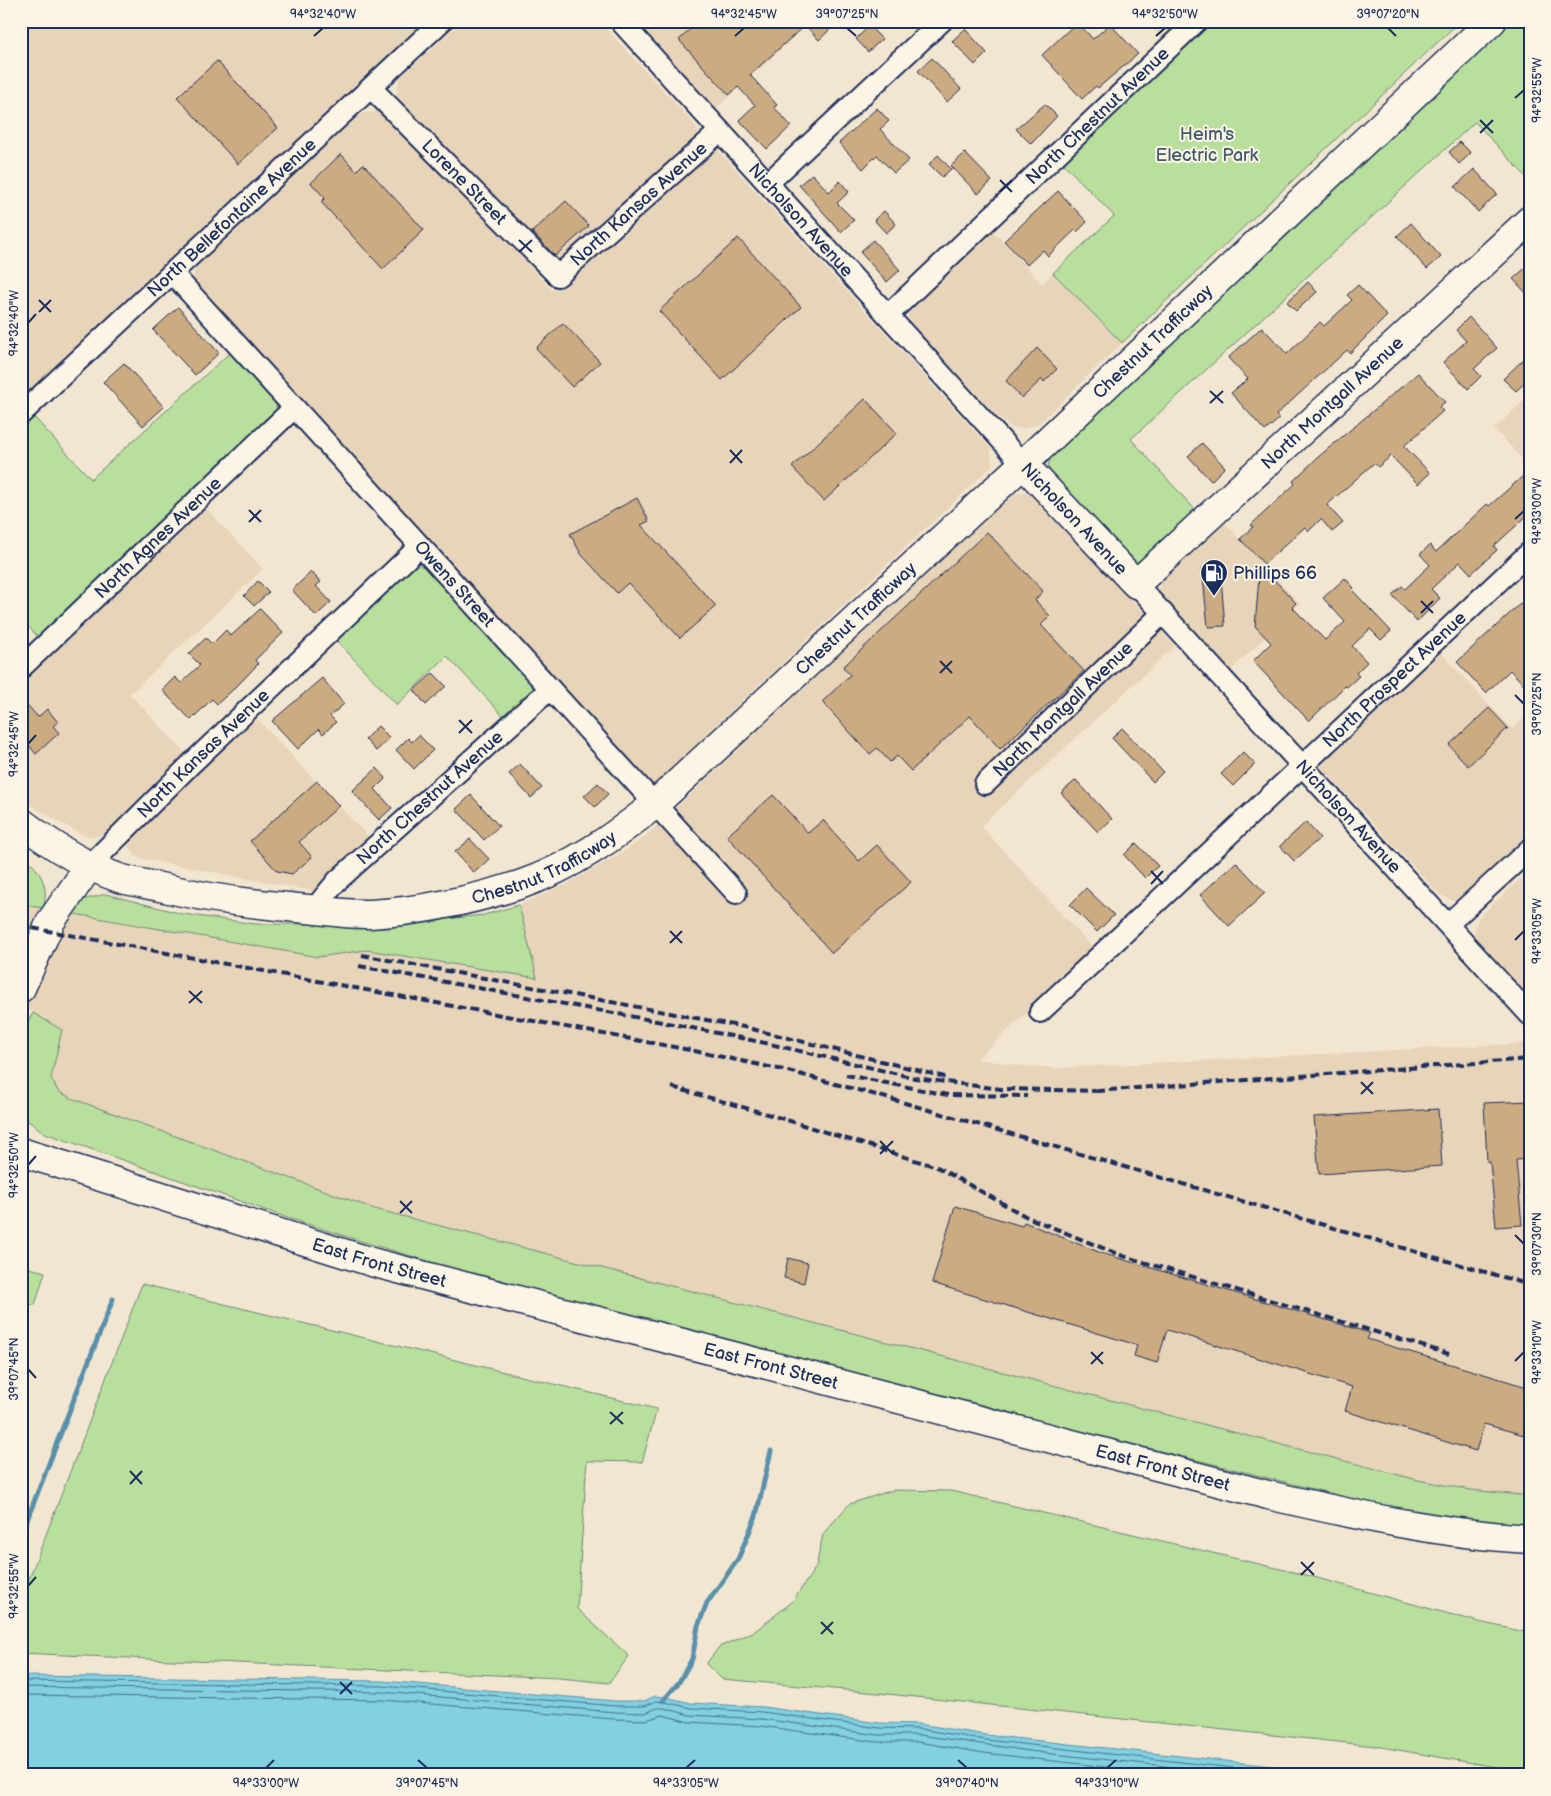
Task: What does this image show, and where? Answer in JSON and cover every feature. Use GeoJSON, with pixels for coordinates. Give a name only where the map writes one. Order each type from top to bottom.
{"type":"FeatureCollection","features":[{"type":"Feature","properties":{"kind":"street","name":"North Bellefontaine Avenue"},"geometry":{"type":"LineString","coordinates":[[21,414],[372,89],[442,21]]}},
{"type":"Feature","properties":{"kind":"street","name":"Nicholson Avenue"},"geometry":{"type":"LineString","coordinates":[[620,21],[1023,464],[1163,613],[1530,1015]]}},
{"type":"Feature","properties":{"kind":"street"},"geometry":{"type":"LineString","coordinates":[[768,183],[942,21]]}},
{"type":"Feature","properties":{"kind":"street","name":"North Chestnut Avenue"},"geometry":{"type":"LineString","coordinates":[[888,315],[1197,21]]}},
{"type":"Feature","properties":{"kind":"street","name":"Chestnut Trafficway"},"geometry":{"type":"LineString","coordinates":[[21,822],[40,836],[90,866],[120,878],[190,894],[247,904],[368,914],[420,909],[523,884],[571,862],[611,839],[654,805],[1023,464],[1492,21]]}},
{"type":"Feature","properties":{"kind":"street","name":"Lorene Street"},"geometry":{"type":"LineString","coordinates":[[372,89],[558,276]]}},
{"type":"Feature","properties":{"kind":"street","name":"North Kansas Avenue"},"geometry":{"type":"LineString","coordinates":[[558,276],[720,131]]}},
{"type":"Feature","properties":{"kind":"street","name":"North Montgall Avenue"},"geometry":{"type":"LineString","coordinates":[[1136,584],[1530,220]]}},
{"type":"Feature","properties":{"kind":"street","name":"Owens Street"},"geometry":{"type":"LineString","coordinates":[[172,273],[736,894]]}},
{"type":"Feature","properties":{"kind":"street","name":"North Agnes Avenue"},"geometry":{"type":"LineString","coordinates":[[21,668],[294,408]]}},
{"type":"Feature","properties":{"kind":"street","name":"North Kansas Avenue"},"geometry":{"type":"LineString","coordinates":[[21,988],[51,921],[90,866],[192,763],[420,546]]}},
{"type":"Feature","properties":{"kind":"street","name":"North Prospect Avenue"},"geometry":{"type":"LineString","coordinates":[[1040,1012],[1530,552]]}},
{"type":"Feature","properties":{"kind":"street","name":"North Montgall Avenue"},"geometry":{"type":"LineString","coordinates":[[984,784],[1163,613]]}},
{"type":"Feature","properties":{"kind":"street","name":"North Chestnut Avenue"},"geometry":{"type":"LineString","coordinates":[[314,909],[337,881],[550,688]]}},
{"type":"Feature","properties":{"kind":"street"},"geometry":{"type":"LineString","coordinates":[[1448,924],[1530,849]]}},
{"type":"Feature","properties":{"kind":"street","name":"East Front Street"},"geometry":{"type":"LineString","coordinates":[[21,1152],[374,1264],[1268,1496],[1401,1525],[1479,1536],[1530,1539]]}},
{"type":"Feature","properties":{"kind":"shaded area"},"geometry":{"type":"Polygon","coordinates":[[[21,21],[428,21],[21,400],[21,21]]]}},
{"type":"Feature","properties":{"kind":"shaded area"},"geometry":{"type":"Polygon","coordinates":[[[462,21],[599,21],[697,127],[699,135],[560,262],[556,262],[418,123],[397,95],[398,82],[401,77],[462,21]]]}},
{"type":"Feature","properties":{"kind":"shaded area"},"geometry":{"type":"Polygon","coordinates":[[[638,21],[811,21],[716,109],[642,30],[638,21]]]}},
{"type":"Feature","properties":{"kind":"shaded area"},"geometry":{"type":"Polygon","coordinates":[[[1146,21],[1184,21],[1164,41],[1146,21]]]}},
{"type":"Feature","properties":{"kind":"shaded area"},"geometry":{"type":"Polygon","coordinates":[[[377,112],[388,117],[553,291],[703,150],[713,146],[991,449],[992,466],[651,785],[194,282],[194,271],[202,260],[356,118],[363,113],[377,112]]]}},
{"type":"Feature","properties":{"kind":"shaded area"},"geometry":{"type":"Polygon","coordinates":[[[992,230],[1042,284],[1053,273],[1122,343],[1038,424],[1024,429],[1012,428],[999,418],[913,326],[908,316],[910,308],[992,230]]]}},
{"type":"Feature","properties":{"kind":"shaded area"},"geometry":{"type":"Polygon","coordinates":[[[1530,395],[1530,467],[1494,429],[1530,395]]]}},
{"type":"Feature","properties":{"kind":"shaded area"},"geometry":{"type":"Polygon","coordinates":[[[1017,493],[1027,493],[1035,497],[1175,646],[981,826],[1095,950],[977,1059],[1015,1065],[1057,1068],[1530,1043],[1530,1496],[1471,1490],[1418,1480],[375,1209],[71,1098],[57,1091],[51,1078],[62,1030],[25,1008],[69,913],[318,957],[367,950],[536,978],[519,905],[569,883],[625,851],[648,834],[1009,496],[1017,493]]]}},
{"type":"Feature","properties":{"kind":"shaded area"},"geometry":{"type":"Polygon","coordinates":[[[203,505],[263,569],[130,694],[189,757],[106,835],[93,837],[81,834],[21,800],[21,676],[203,505]]]}},
{"type":"Feature","properties":{"kind":"shaded area"},"geometry":{"type":"Polygon","coordinates":[[[1225,523],[1300,604],[1228,673],[1157,594],[1162,580],[1225,523]]]}},
{"type":"Feature","properties":{"kind":"shaded area"},"geometry":{"type":"Polygon","coordinates":[[[1441,653],[1512,729],[1530,713],[1530,843],[1459,903],[1440,895],[1321,767],[1325,756],[1441,653]]]}},
{"type":"Feature","properties":{"kind":"shaded area"},"geometry":{"type":"Polygon","coordinates":[[[253,714],[372,841],[321,887],[312,891],[144,859],[136,856],[128,846],[128,839],[253,714]]]}},
{"type":"Feature","properties":{"kind":"shaded area"},"geometry":{"type":"Polygon","coordinates":[[[1530,870],[1530,1000],[1478,943],[1474,934],[1478,918],[1530,870]]]}},
{"type":"Feature","properties":{"kind":"shaded area"},"geometry":{"type":"Polygon","coordinates":[[[21,905],[43,908],[21,952],[21,905]]]}},
{"type":"Feature","properties":{"kind":"green space","name":"Heim's Electric Park"},"geometry":{"type":"Polygon","coordinates":[[[1212,21],[1460,21],[1122,343],[1053,273],[1114,216],[1063,163],[1212,21]]]}},
{"type":"Feature","properties":{"kind":"green space"},"geometry":{"type":"Polygon","coordinates":[[[1513,21],[1530,21],[1530,181],[1475,122],[1131,439],[1198,513],[1142,561],[1137,563],[1131,560],[1052,476],[1048,466],[1051,456],[1513,21]]]}},
{"type":"Feature","properties":{"kind":"green space"},"geometry":{"type":"Polygon","coordinates":[[[234,349],[274,395],[277,411],[39,638],[21,619],[21,427],[33,416],[91,479],[234,349]]]}},
{"type":"Feature","properties":{"kind":"green space"},"geometry":{"type":"Polygon","coordinates":[[[414,564],[425,567],[540,687],[506,719],[447,656],[397,705],[333,637],[414,564]]]}},
{"type":"Feature","properties":{"kind":"green space"},"geometry":{"type":"Polygon","coordinates":[[[21,855],[28,860],[42,878],[45,892],[43,908],[21,905],[21,855]]]}},
{"type":"Feature","properties":{"kind":"green space"},"geometry":{"type":"Polygon","coordinates":[[[106,894],[183,914],[256,924],[395,924],[484,915],[519,905],[537,978],[367,950],[318,957],[69,913],[82,900],[106,894]]]}},
{"type":"Feature","properties":{"kind":"green space"},"geometry":{"type":"Polygon","coordinates":[[[33,1013],[62,1030],[51,1078],[58,1091],[71,1098],[375,1209],[1418,1480],[1471,1490],[1530,1496],[1530,1531],[1397,1510],[668,1328],[519,1288],[288,1218],[45,1133],[21,1116],[21,1033],[33,1013]]]}},
{"type":"Feature","properties":{"kind":"green space"},"geometry":{"type":"Polygon","coordinates":[[[21,1266],[45,1272],[35,1305],[21,1304],[21,1266]]]}},
{"type":"Feature","properties":{"kind":"green space"},"geometry":{"type":"Polygon","coordinates":[[[142,1284],[657,1409],[642,1462],[587,1461],[577,1609],[629,1656],[609,1683],[559,1678],[21,1653],[21,1600],[142,1284]]]}},
{"type":"Feature","properties":{"kind":"green space"},"geometry":{"type":"Polygon","coordinates":[[[893,1490],[951,1491],[1310,1576],[1479,1622],[1530,1633],[1530,1773],[1375,1746],[878,1693],[722,1679],[706,1664],[719,1647],[755,1631],[792,1602],[816,1567],[823,1534],[849,1504],[893,1490]]]}},
{"type":"Feature","properties":{"kind":"water"},"geometry":{"type":"Polygon","coordinates":[[[21,1676],[383,1681],[615,1701],[644,1701],[655,1696],[691,1703],[763,1707],[879,1723],[919,1724],[986,1735],[1272,1766],[1327,1775],[21,1775],[21,1676]]]}},
{"type":"Feature","properties":{"kind":"building"},"geometry":{"type":"Polygon","coordinates":[[[699,21],[839,21],[819,40],[805,25],[750,75],[777,105],[774,107],[791,126],[767,149],[739,120],[755,105],[738,87],[729,95],[679,40],[699,21]]]}},
{"type":"Feature","properties":{"kind":"building"},"geometry":{"type":"Polygon","coordinates":[[[1077,22],[1093,39],[1110,24],[1138,54],[1082,99],[1042,55],[1077,22]]]}},
{"type":"Feature","properties":{"kind":"building"},"geometry":{"type":"Polygon","coordinates":[[[869,26],[882,39],[868,52],[856,39],[869,26]]]}},
{"type":"Feature","properties":{"kind":"building"},"geometry":{"type":"Polygon","coordinates":[[[965,29],[987,53],[975,65],[952,41],[965,29]]]}},
{"type":"Feature","properties":{"kind":"building"},"geometry":{"type":"Polygon","coordinates":[[[932,58],[961,89],[947,102],[918,71],[932,58]]]}},
{"type":"Feature","properties":{"kind":"building"},"geometry":{"type":"Polygon","coordinates":[[[217,61],[278,128],[238,164],[177,97],[217,61]]]}},
{"type":"Feature","properties":{"kind":"building"},"geometry":{"type":"Polygon","coordinates":[[[1045,104],[1057,116],[1031,144],[1016,129],[1045,104]]]}},
{"type":"Feature","properties":{"kind":"building"},"geometry":{"type":"Polygon","coordinates":[[[877,108],[889,121],[880,129],[909,160],[894,173],[877,155],[863,169],[839,143],[877,108]]]}},
{"type":"Feature","properties":{"kind":"building"},"geometry":{"type":"Polygon","coordinates":[[[1460,142],[1471,153],[1459,164],[1449,152],[1460,142]]]}},
{"type":"Feature","properties":{"kind":"building"},"geometry":{"type":"Polygon","coordinates":[[[965,153],[992,181],[978,194],[951,166],[965,153]]]}},
{"type":"Feature","properties":{"kind":"building"},"geometry":{"type":"Polygon","coordinates":[[[341,154],[356,171],[363,164],[424,230],[383,269],[321,202],[325,198],[311,183],[341,154]]]}},
{"type":"Feature","properties":{"kind":"building"},"geometry":{"type":"Polygon","coordinates":[[[938,155],[951,169],[942,177],[929,164],[938,155]]]}},
{"type":"Feature","properties":{"kind":"building"},"geometry":{"type":"Polygon","coordinates":[[[1474,169],[1497,194],[1478,212],[1455,187],[1474,169]]]}},
{"type":"Feature","properties":{"kind":"building"},"geometry":{"type":"Polygon","coordinates":[[[812,174],[829,192],[840,181],[849,192],[837,203],[854,220],[841,232],[799,185],[812,174]]]}},
{"type":"Feature","properties":{"kind":"building"},"geometry":{"type":"Polygon","coordinates":[[[1058,191],[1087,222],[1077,232],[1075,230],[1048,256],[1043,250],[1027,265],[1004,241],[1058,191]]]}},
{"type":"Feature","properties":{"kind":"building"},"geometry":{"type":"Polygon","coordinates":[[[566,201],[589,226],[555,256],[532,232],[566,201]]]}},
{"type":"Feature","properties":{"kind":"building"},"geometry":{"type":"Polygon","coordinates":[[[884,211],[896,224],[886,233],[874,220],[884,211]]]}},
{"type":"Feature","properties":{"kind":"building"},"geometry":{"type":"Polygon","coordinates":[[[1411,223],[1441,257],[1427,269],[1397,236],[1411,223]]]}},
{"type":"Feature","properties":{"kind":"building"},"geometry":{"type":"Polygon","coordinates":[[[738,238],[801,307],[722,380],[659,311],[738,238]]]}},
{"type":"Feature","properties":{"kind":"building"},"geometry":{"type":"Polygon","coordinates":[[[873,240],[900,270],[887,282],[860,252],[873,240]]]}},
{"type":"Feature","properties":{"kind":"building"},"geometry":{"type":"Polygon","coordinates":[[[1530,264],[1530,297],[1513,279],[1530,264]]]}},
{"type":"Feature","properties":{"kind":"building"},"geometry":{"type":"Polygon","coordinates":[[[1308,282],[1317,292],[1296,311],[1287,302],[1308,282]]]}},
{"type":"Feature","properties":{"kind":"building"},"geometry":{"type":"Polygon","coordinates":[[[1358,285],[1387,316],[1350,353],[1347,350],[1276,415],[1279,419],[1265,431],[1231,393],[1248,379],[1228,358],[1262,327],[1287,354],[1320,322],[1324,326],[1352,300],[1347,295],[1358,285]]]}},
{"type":"Feature","properties":{"kind":"building"},"geometry":{"type":"Polygon","coordinates":[[[178,307],[219,353],[195,375],[153,330],[178,307]]]}},
{"type":"Feature","properties":{"kind":"building"},"geometry":{"type":"Polygon","coordinates":[[[1469,317],[1497,348],[1474,369],[1481,376],[1468,389],[1443,362],[1466,341],[1456,330],[1469,317]]]}},
{"type":"Feature","properties":{"kind":"building"},"geometry":{"type":"Polygon","coordinates":[[[563,323],[600,362],[572,387],[536,348],[563,323]]]}},
{"type":"Feature","properties":{"kind":"building"},"geometry":{"type":"Polygon","coordinates":[[[1037,348],[1057,369],[1044,382],[1042,379],[1022,398],[1006,381],[1037,348]]]}},
{"type":"Feature","properties":{"kind":"building"},"geometry":{"type":"Polygon","coordinates":[[[1530,353],[1530,378],[1516,391],[1503,379],[1530,353]]]}},
{"type":"Feature","properties":{"kind":"building"},"geometry":{"type":"Polygon","coordinates":[[[124,363],[164,407],[143,426],[103,382],[124,363]]]}},
{"type":"Feature","properties":{"kind":"building"},"geometry":{"type":"Polygon","coordinates":[[[1418,373],[1445,402],[1439,407],[1443,411],[1404,446],[1430,473],[1418,484],[1391,456],[1378,467],[1374,463],[1327,505],[1343,523],[1332,532],[1321,519],[1309,531],[1305,527],[1264,564],[1240,539],[1253,527],[1251,525],[1295,484],[1293,481],[1317,458],[1418,373]]]}},
{"type":"Feature","properties":{"kind":"building"},"geometry":{"type":"Polygon","coordinates":[[[865,399],[897,433],[824,501],[792,467],[865,399]]]}},
{"type":"Feature","properties":{"kind":"building"},"geometry":{"type":"Polygon","coordinates":[[[1202,443],[1225,467],[1211,481],[1188,456],[1202,443]]]}},
{"type":"Feature","properties":{"kind":"building"},"geometry":{"type":"Polygon","coordinates":[[[1530,470],[1530,513],[1494,546],[1497,550],[1471,574],[1460,562],[1431,589],[1440,598],[1417,622],[1392,595],[1402,586],[1405,589],[1430,565],[1420,554],[1430,545],[1436,552],[1487,504],[1489,506],[1530,470]]]}},
{"type":"Feature","properties":{"kind":"building"},"geometry":{"type":"Polygon","coordinates":[[[637,498],[649,521],[641,525],[716,606],[680,638],[628,583],[617,593],[581,554],[570,534],[637,498]]]}},
{"type":"Feature","properties":{"kind":"building"},"geometry":{"type":"Polygon","coordinates":[[[987,532],[1043,591],[1035,600],[1050,616],[1041,625],[1084,671],[1000,749],[970,716],[911,771],[897,756],[890,762],[877,748],[870,754],[822,702],[850,675],[843,667],[987,532]]]}},
{"type":"Feature","properties":{"kind":"building","name":"Phillips 66"},"geometry":{"type":"Polygon","coordinates":[[[1220,566],[1225,626],[1208,627],[1202,568],[1220,566]]]}},
{"type":"Feature","properties":{"kind":"building"},"geometry":{"type":"Polygon","coordinates":[[[1266,571],[1296,603],[1292,607],[1325,640],[1345,622],[1323,598],[1345,578],[1354,588],[1352,590],[1391,631],[1381,640],[1370,629],[1352,646],[1367,662],[1356,673],[1359,676],[1347,687],[1345,686],[1309,721],[1253,661],[1271,643],[1255,626],[1259,578],[1266,571]]]}},
{"type":"Feature","properties":{"kind":"building"},"geometry":{"type":"Polygon","coordinates":[[[311,572],[321,582],[316,586],[331,602],[316,616],[292,590],[311,572]]]}},
{"type":"Feature","properties":{"kind":"building"},"geometry":{"type":"Polygon","coordinates":[[[258,581],[269,592],[254,606],[244,596],[258,581]]]}},
{"type":"Feature","properties":{"kind":"building"},"geometry":{"type":"Polygon","coordinates":[[[1521,603],[1530,612],[1530,691],[1510,670],[1486,693],[1457,662],[1521,603]]]}},
{"type":"Feature","properties":{"kind":"building"},"geometry":{"type":"Polygon","coordinates":[[[260,609],[283,633],[255,660],[258,664],[236,687],[217,704],[212,699],[191,720],[162,690],[175,677],[181,683],[200,665],[189,654],[206,638],[212,644],[226,630],[231,636],[260,609]]]}},
{"type":"Feature","properties":{"kind":"building"},"geometry":{"type":"Polygon","coordinates":[[[433,673],[446,686],[426,705],[414,690],[433,673]]]}},
{"type":"Feature","properties":{"kind":"building"},"geometry":{"type":"Polygon","coordinates":[[[322,678],[344,704],[330,716],[336,722],[323,734],[319,729],[298,749],[272,721],[322,678]]]}},
{"type":"Feature","properties":{"kind":"building"},"geometry":{"type":"Polygon","coordinates":[[[28,706],[38,717],[47,709],[58,722],[53,726],[59,733],[36,754],[28,744],[21,750],[21,713],[28,706]]]}},
{"type":"Feature","properties":{"kind":"building"},"geometry":{"type":"Polygon","coordinates":[[[1489,708],[1508,728],[1468,766],[1449,745],[1489,708]]]}},
{"type":"Feature","properties":{"kind":"building"},"geometry":{"type":"Polygon","coordinates":[[[378,726],[390,738],[376,751],[365,739],[378,726]]]}},
{"type":"Feature","properties":{"kind":"building"},"geometry":{"type":"Polygon","coordinates":[[[1122,728],[1163,772],[1153,782],[1112,738],[1122,728]]]}},
{"type":"Feature","properties":{"kind":"building"},"geometry":{"type":"Polygon","coordinates":[[[419,735],[433,750],[414,769],[396,750],[408,738],[412,742],[419,735]]]}},
{"type":"Feature","properties":{"kind":"building"},"geometry":{"type":"Polygon","coordinates":[[[1243,752],[1255,764],[1233,786],[1221,774],[1243,752]]]}},
{"type":"Feature","properties":{"kind":"building"},"geometry":{"type":"Polygon","coordinates":[[[520,764],[542,788],[531,798],[509,774],[520,764]]]}},
{"type":"Feature","properties":{"kind":"building"},"geometry":{"type":"Polygon","coordinates":[[[377,768],[386,778],[375,789],[392,808],[379,820],[352,791],[377,768]]]}},
{"type":"Feature","properties":{"kind":"building"},"geometry":{"type":"Polygon","coordinates":[[[1076,780],[1112,819],[1098,832],[1061,793],[1076,780]]]}},
{"type":"Feature","properties":{"kind":"building"},"geometry":{"type":"Polygon","coordinates":[[[317,781],[339,806],[299,842],[312,857],[292,874],[277,871],[250,841],[317,781]]]}},
{"type":"Feature","properties":{"kind":"building"},"geometry":{"type":"Polygon","coordinates":[[[598,783],[608,794],[595,807],[584,796],[598,783]]]}},
{"type":"Feature","properties":{"kind":"building"},"geometry":{"type":"Polygon","coordinates":[[[471,795],[499,826],[484,840],[456,809],[471,795]]]}},
{"type":"Feature","properties":{"kind":"building"},"geometry":{"type":"Polygon","coordinates":[[[773,795],[808,833],[823,820],[859,861],[877,845],[911,882],[832,953],[727,836],[773,795]]]}},
{"type":"Feature","properties":{"kind":"building"},"geometry":{"type":"Polygon","coordinates":[[[1306,822],[1320,838],[1294,861],[1280,846],[1306,822]]]}},
{"type":"Feature","properties":{"kind":"building"},"geometry":{"type":"Polygon","coordinates":[[[470,839],[489,859],[474,873],[455,852],[470,839]]]}},
{"type":"Feature","properties":{"kind":"building"},"geometry":{"type":"Polygon","coordinates":[[[1136,843],[1158,866],[1145,878],[1124,855],[1136,843]]]}},
{"type":"Feature","properties":{"kind":"building"},"geometry":{"type":"Polygon","coordinates":[[[1236,862],[1265,893],[1229,926],[1200,895],[1236,862]]]}},
{"type":"Feature","properties":{"kind":"building"},"geometry":{"type":"Polygon","coordinates":[[[1086,888],[1114,915],[1097,932],[1070,905],[1086,888]]]}},
{"type":"Feature","properties":{"kind":"building"},"geometry":{"type":"Polygon","coordinates":[[[1530,1101],[1530,1159],[1516,1160],[1522,1225],[1496,1227],[1490,1162],[1487,1162],[1484,1103],[1530,1101]]]}},
{"type":"Feature","properties":{"kind":"building"},"geometry":{"type":"Polygon","coordinates":[[[1438,1109],[1442,1166],[1319,1174],[1314,1117],[1438,1109]]]}},
{"type":"Feature","properties":{"kind":"building"},"geometry":{"type":"Polygon","coordinates":[[[955,1206],[1022,1226],[1024,1222],[1101,1253],[1370,1333],[1367,1339],[1527,1387],[1522,1402],[1530,1404],[1530,1416],[1524,1435],[1484,1424],[1476,1451],[1345,1411],[1352,1387],[1167,1330],[1157,1363],[1134,1356],[1137,1345],[932,1283],[955,1206]]]}},
{"type":"Feature","properties":{"kind":"building"},"geometry":{"type":"Polygon","coordinates":[[[788,1258],[808,1263],[804,1283],[784,1278],[788,1258]]]}},
{"type":"Feature","properties":{"kind":"waterway"},"geometry":{"type":"LineString","coordinates":[[21,1546],[23,1530],[113,1299]]}},
{"type":"Feature","properties":{"kind":"waterway"},"geometry":{"type":"LineString","coordinates":[[663,1701],[679,1682],[692,1659],[698,1626],[707,1603],[738,1559],[756,1516],[771,1451]]}},
{"type":"Feature","properties":{"kind":"railway"},"geometry":{"type":"LineString","coordinates":[[21,926],[690,1050],[788,1071],[898,1101],[1530,1285]]}},
{"type":"Feature","properties":{"kind":"railway"},"geometry":{"type":"LineString","coordinates":[[362,955],[744,1027],[945,1077]]}},
{"type":"Feature","properties":{"kind":"railway"},"geometry":{"type":"LineString","coordinates":[[359,966],[678,1025],[770,1044],[915,1078],[1001,1089],[1102,1091]]}},
{"type":"Feature","properties":{"kind":"railway"},"geometry":{"type":"LineString","coordinates":[[1097,1091],[1530,1059]]}},
{"type":"Feature","properties":{"kind":"railway"},"geometry":{"type":"LineString","coordinates":[[846,1075],[948,1095],[1027,1096]]}},
{"type":"Feature","properties":{"kind":"railway"},"geometry":{"type":"LineString","coordinates":[[672,1087],[774,1116],[937,1167],[1027,1217],[1120,1255],[1449,1354]]}},
{"type":"Feature","properties":{"kind":"place","name":"Phillips 66"},"geometry":{"type":"Point","coordinates":[1214,597]}}]}
